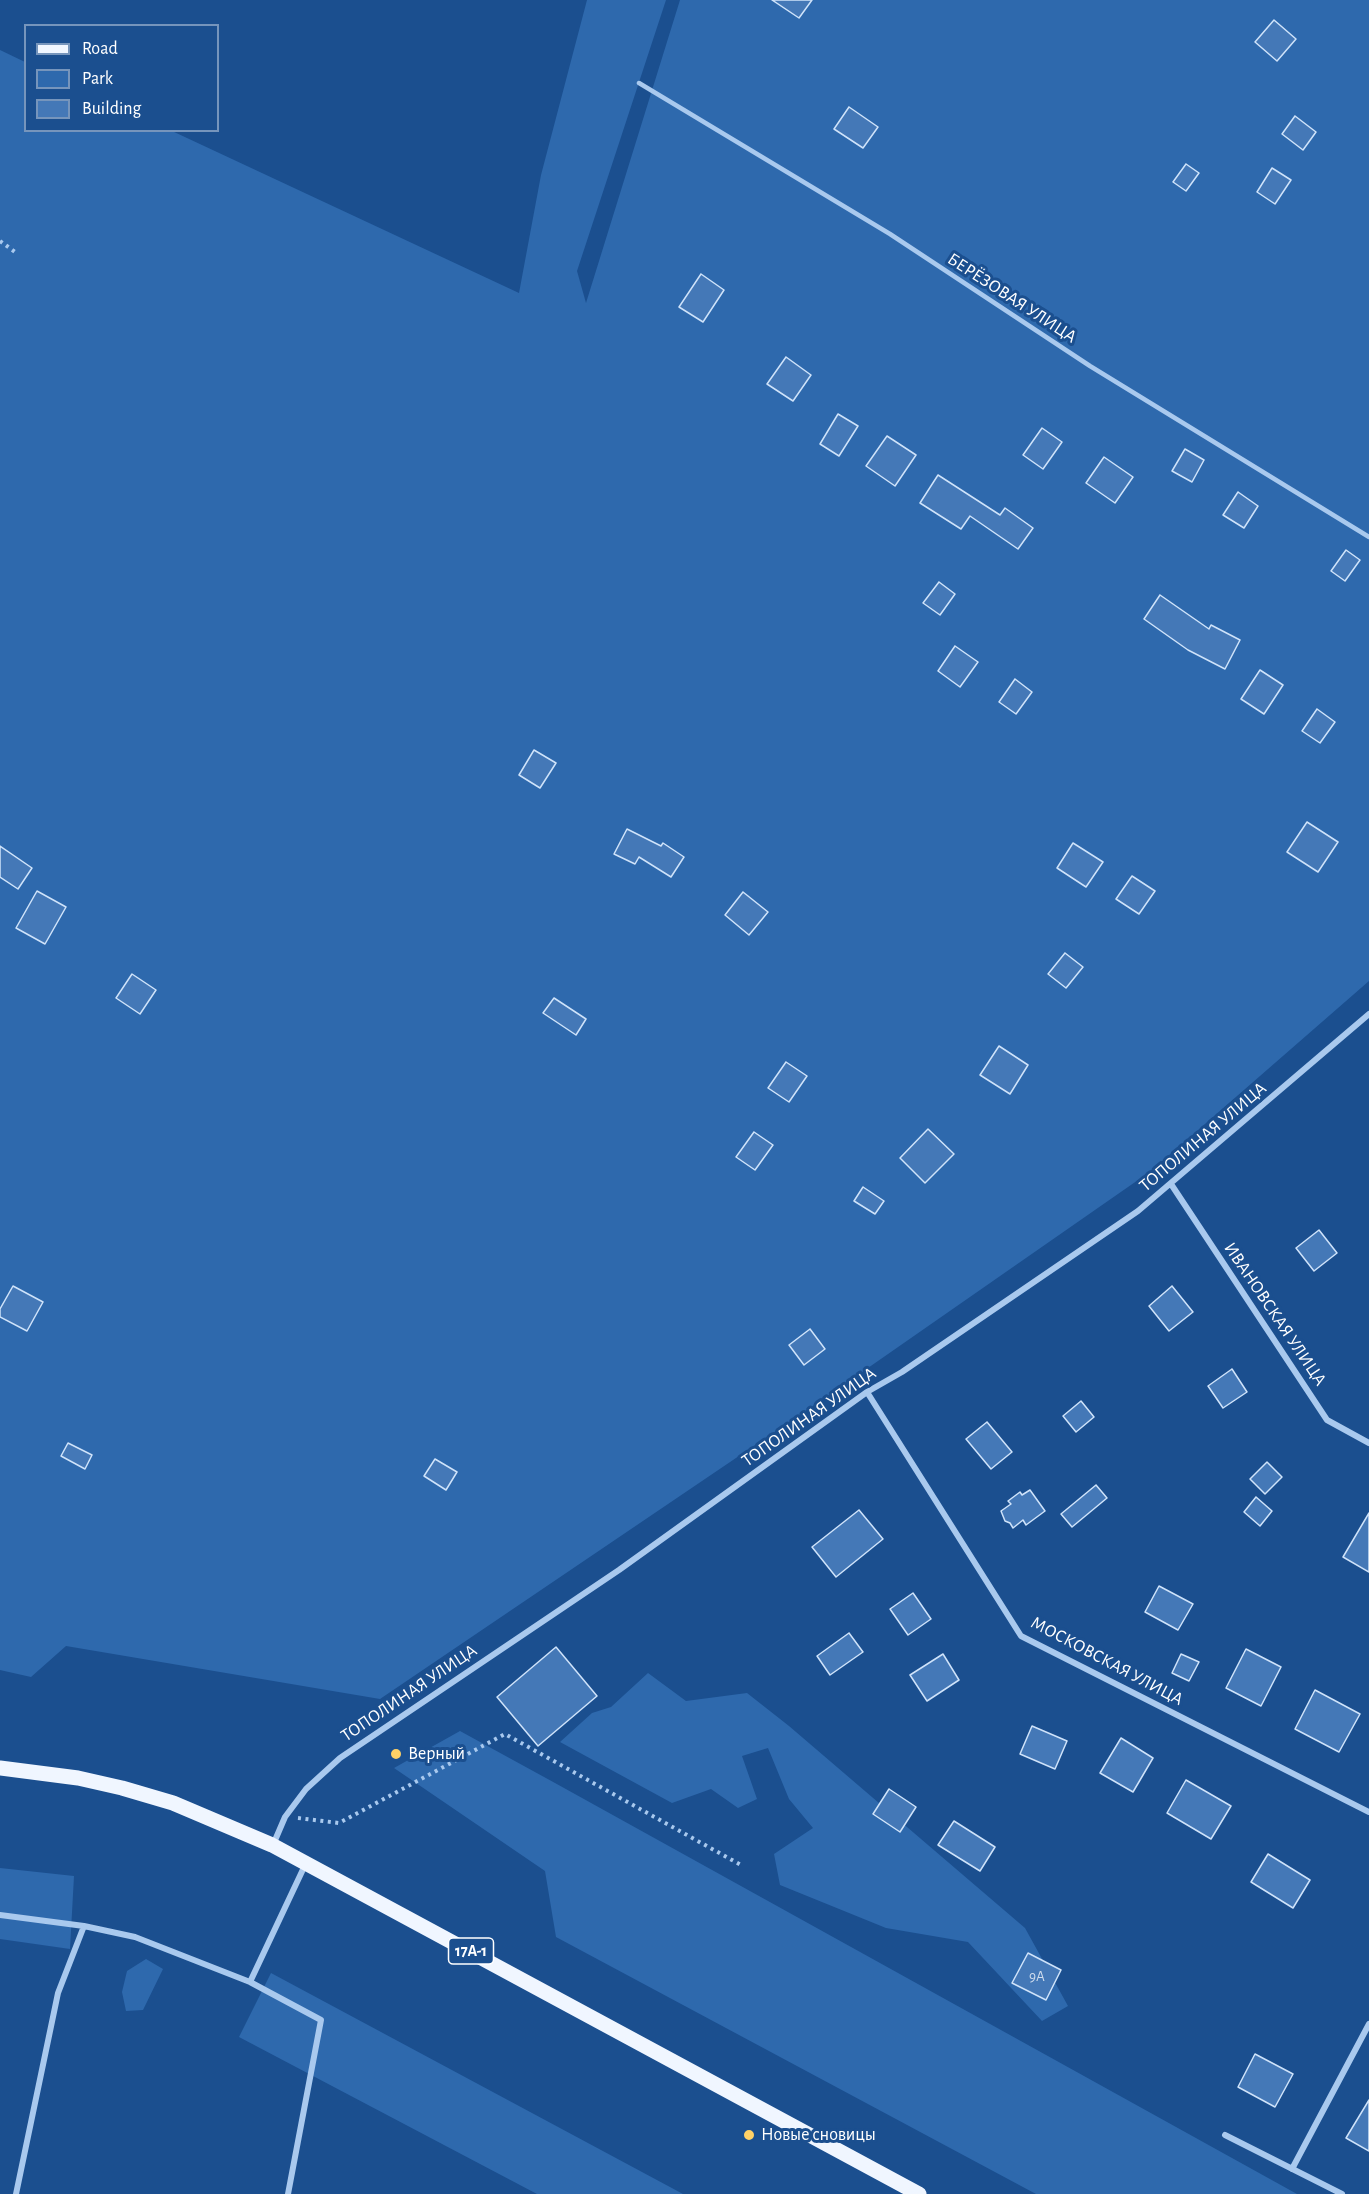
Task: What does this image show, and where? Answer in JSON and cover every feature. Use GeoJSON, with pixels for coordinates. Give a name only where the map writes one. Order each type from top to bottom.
{"type":"FeatureCollection","features":[{"type":"Feature","properties":{"kind":"main road","name":"17А-1"},"geometry":{"type":"LineString","coordinates":[[0,1768],[78,1778],[132,1791],[173,1803],[272,1845],[919,2194]]}},
{"type":"Feature","properties":{"kind":"street","name":"ТОПОЛИНАЯ УЛИЦА"},"geometry":{"type":"LineString","coordinates":[[272,1845],[285,1817],[306,1789],[340,1758],[619,1570],[867,1392],[902,1372],[1138,1211],[1369,1014]]}},
{"type":"Feature","properties":{"kind":"street","name":"ИВАНОВСКАЯ УЛИЦА"},"geometry":{"type":"LineString","coordinates":[[1171,1184],[1327,1420],[1369,1443]]}},
{"type":"Feature","properties":{"kind":"street","name":"МОСКОВСКАЯ УЛИЦА"},"geometry":{"type":"LineString","coordinates":[[867,1392],[1021,1636],[1369,1812]]}},
{"type":"Feature","properties":{"kind":"street"},"geometry":{"type":"LineString","coordinates":[[250,1982],[306,1862]]}},
{"type":"Feature","properties":{"kind":"street"},"geometry":{"type":"LineString","coordinates":[[0,1916],[84,1926],[135,1937],[250,1982],[321,2020],[288,2194]]}},
{"type":"Feature","properties":{"kind":"street"},"geometry":{"type":"LineString","coordinates":[[16,2194],[58,1994],[84,1926]]}},
{"type":"Feature","properties":{"kind":"street"},"geometry":{"type":"LineString","coordinates":[[1292,2169],[1369,2024]]}},
{"type":"Feature","properties":{"kind":"street"},"geometry":{"type":"LineString","coordinates":[[1225,2135],[1342,2194]]}},
{"type":"Feature","properties":{"kind":"lane","name":"БЕРЁЗОВАЯ УЛИЦА"},"geometry":{"type":"LineString","coordinates":[[639,83],[890,234],[1090,366],[1369,537]]}},
{"type":"Feature","properties":{"kind":"path"},"geometry":{"type":"LineString","coordinates":[[0,241],[15,252]]}},
{"type":"Feature","properties":{"kind":"path"},"geometry":{"type":"LineString","coordinates":[[285,1817],[339,1823],[505,1734],[741,1865]]}},
{"type":"Feature","properties":{"kind":"green space"},"geometry":{"type":"Polygon","coordinates":[[[587,0],[666,0],[577,271],[586,303],[680,0],[1369,0],[1369,981],[1151,1171],[832,1393],[380,1699],[66,1646],[31,1677],[0,1670],[0,50],[24,62],[24,132],[174,132],[519,293],[541,175],[587,0]]]}},
{"type":"Feature","properties":{"kind":"green space"},"geometry":{"type":"Polygon","coordinates":[[[648,1673],[686,1701],[747,1693],[789,1726],[1025,1928],[1068,2006],[1042,2021],[968,1942],[886,1928],[780,1885],[774,1854],[813,1828],[789,1799],[768,1748],[742,1756],[757,1799],[738,1808],[711,1789],[672,1803],[560,1742],[592,1713],[611,1707],[648,1673]]]}},
{"type":"Feature","properties":{"kind":"green space"},"geometry":{"type":"Polygon","coordinates":[[[460,1731],[1297,2194],[1036,2194],[556,1937],[545,1871],[394,1768],[460,1731]]]}},
{"type":"Feature","properties":{"kind":"green space"},"geometry":{"type":"Polygon","coordinates":[[[0,1868],[74,1876],[70,1949],[0,1939],[0,1868]]]}},
{"type":"Feature","properties":{"kind":"green space"},"geometry":{"type":"Polygon","coordinates":[[[146,1959],[163,1969],[143,2010],[126,2011],[122,1992],[127,1971],[146,1959]]]}},
{"type":"Feature","properties":{"kind":"green space"},"geometry":{"type":"Polygon","coordinates":[[[271,1973],[683,2194],[537,2194],[239,2037],[271,1973]]]}},
{"type":"Feature","properties":{"kind":"building"},"geometry":{"type":"Polygon","coordinates":[[[772,0],[812,0],[799,18],[772,0]]]}},
{"type":"Feature","properties":{"kind":"building"},"geometry":{"type":"Polygon","coordinates":[[[1274,20],[1296,39],[1277,61],[1255,42],[1274,20]]]}},
{"type":"Feature","properties":{"kind":"building"},"geometry":{"type":"Polygon","coordinates":[[[849,107],[878,127],[863,148],[834,129],[849,107]]]}},
{"type":"Feature","properties":{"kind":"building"},"geometry":{"type":"Polygon","coordinates":[[[1295,116],[1316,132],[1303,150],[1282,134],[1295,116]]]}},
{"type":"Feature","properties":{"kind":"building"},"geometry":{"type":"Polygon","coordinates":[[[1186,164],[1199,173],[1186,191],[1173,182],[1186,164]]]}},
{"type":"Feature","properties":{"kind":"building"},"geometry":{"type":"Polygon","coordinates":[[[1272,168],[1291,180],[1275,204],[1257,192],[1272,168]]]}},
{"type":"Feature","properties":{"kind":"building"},"geometry":{"type":"Polygon","coordinates":[[[701,274],[724,290],[703,322],[679,307],[701,274]]]}},
{"type":"Feature","properties":{"kind":"building"},"geometry":{"type":"Polygon","coordinates":[[[786,357],[811,375],[793,401],[767,384],[786,357]]]}},
{"type":"Feature","properties":{"kind":"building"},"geometry":{"type":"Polygon","coordinates":[[[838,414],[858,426],[839,456],[820,444],[838,414]]]}},
{"type":"Feature","properties":{"kind":"building"},"geometry":{"type":"Polygon","coordinates":[[[1042,428],[1062,442],[1043,469],[1023,455],[1042,428]]]}},
{"type":"Feature","properties":{"kind":"building"},"geometry":{"type":"Polygon","coordinates":[[[887,436],[916,455],[895,486],[866,466],[887,436]]]}},
{"type":"Feature","properties":{"kind":"building"},"geometry":{"type":"Polygon","coordinates":[[[1185,449],[1204,460],[1192,482],[1172,471],[1185,449]]]}},
{"type":"Feature","properties":{"kind":"building"},"geometry":{"type":"Polygon","coordinates":[[[1104,457],[1133,477],[1115,503],[1086,483],[1104,457]]]}},
{"type":"Feature","properties":{"kind":"building"},"geometry":{"type":"Polygon","coordinates":[[[938,475],[1000,515],[1005,508],[1033,528],[1018,549],[970,516],[961,529],[920,503],[938,475]]]}},
{"type":"Feature","properties":{"kind":"building"},"geometry":{"type":"Polygon","coordinates":[[[1238,492],[1258,506],[1244,528],[1223,515],[1238,492]]]}},
{"type":"Feature","properties":{"kind":"building"},"geometry":{"type":"Polygon","coordinates":[[[1346,550],[1360,560],[1345,581],[1331,571],[1346,550]]]}},
{"type":"Feature","properties":{"kind":"building"},"geometry":{"type":"Polygon","coordinates":[[[939,582],[955,594],[940,615],[923,603],[939,582]]]}},
{"type":"Feature","properties":{"kind":"building"},"geometry":{"type":"Polygon","coordinates":[[[1160,595],[1209,629],[1211,625],[1240,640],[1225,669],[1188,650],[1144,619],[1160,595]]]}},
{"type":"Feature","properties":{"kind":"building"},"geometry":{"type":"Polygon","coordinates":[[[955,646],[978,662],[960,687],[938,671],[955,646]]]}},
{"type":"Feature","properties":{"kind":"building"},"geometry":{"type":"Polygon","coordinates":[[[1260,670],[1283,685],[1264,714],[1241,699],[1260,670]]]}},
{"type":"Feature","properties":{"kind":"building"},"geometry":{"type":"Polygon","coordinates":[[[1015,679],[1032,692],[1016,714],[999,702],[1015,679]]]}},
{"type":"Feature","properties":{"kind":"building"},"geometry":{"type":"Polygon","coordinates":[[[1317,709],[1335,722],[1320,743],[1302,731],[1317,709]]]}},
{"type":"Feature","properties":{"kind":"building"},"geometry":{"type":"Polygon","coordinates":[[[534,750],[556,763],[540,788],[519,775],[534,750]]]}},
{"type":"Feature","properties":{"kind":"building"},"geometry":{"type":"Polygon","coordinates":[[[1307,822],[1338,842],[1318,872],[1287,852],[1307,822]]]}},
{"type":"Feature","properties":{"kind":"building"},"geometry":{"type":"Polygon","coordinates":[[[627,829],[661,846],[663,843],[684,857],[671,877],[639,857],[635,864],[614,854],[627,829]]]}},
{"type":"Feature","properties":{"kind":"building"},"geometry":{"type":"Polygon","coordinates":[[[1073,843],[1103,862],[1086,887],[1057,868],[1073,843]]]}},
{"type":"Feature","properties":{"kind":"building"},"geometry":{"type":"Polygon","coordinates":[[[0,846],[32,868],[18,889],[0,877],[0,846]]]}},
{"type":"Feature","properties":{"kind":"building"},"geometry":{"type":"Polygon","coordinates":[[[1132,876],[1155,891],[1139,914],[1116,899],[1132,876]]]}},
{"type":"Feature","properties":{"kind":"building"},"geometry":{"type":"Polygon","coordinates":[[[37,891],[66,907],[45,944],[16,928],[37,891]]]}},
{"type":"Feature","properties":{"kind":"building"},"geometry":{"type":"Polygon","coordinates":[[[743,892],[768,912],[749,935],[725,915],[743,892]]]}},
{"type":"Feature","properties":{"kind":"building"},"geometry":{"type":"Polygon","coordinates":[[[1065,953],[1083,967],[1066,988],[1048,974],[1065,953]]]}},
{"type":"Feature","properties":{"kind":"building"},"geometry":{"type":"Polygon","coordinates":[[[132,974],[156,990],[140,1014],[116,998],[132,974]]]}},
{"type":"Feature","properties":{"kind":"building"},"geometry":{"type":"Polygon","coordinates":[[[554,998],[586,1019],[576,1035],[543,1013],[554,998]]]}},
{"type":"Feature","properties":{"kind":"building"},"geometry":{"type":"Polygon","coordinates":[[[999,1046],[1028,1065],[1010,1094],[980,1075],[999,1046]]]}},
{"type":"Feature","properties":{"kind":"building"},"geometry":{"type":"Polygon","coordinates":[[[786,1062],[807,1076],[789,1102],[768,1088],[786,1062]]]}},
{"type":"Feature","properties":{"kind":"building"},"geometry":{"type":"Polygon","coordinates":[[[928,1129],[954,1154],[925,1183],[900,1158],[928,1129]]]}},
{"type":"Feature","properties":{"kind":"building"},"geometry":{"type":"Polygon","coordinates":[[[754,1132],[773,1145],[755,1170],[736,1157],[754,1132]]]}},
{"type":"Feature","properties":{"kind":"building"},"geometry":{"type":"Polygon","coordinates":[[[863,1187],[884,1201],[875,1214],[854,1201],[863,1187]]]}},
{"type":"Feature","properties":{"kind":"building"},"geometry":{"type":"Polygon","coordinates":[[[1319,1230],[1337,1253],[1314,1271],[1296,1248],[1319,1230]]]}},
{"type":"Feature","properties":{"kind":"building"},"geometry":{"type":"Polygon","coordinates":[[[13,1286],[43,1302],[27,1331],[0,1317],[0,1309],[13,1286]]]}},
{"type":"Feature","properties":{"kind":"building"},"geometry":{"type":"Polygon","coordinates":[[[1172,1286],[1193,1312],[1169,1331],[1149,1306],[1172,1286]]]}},
{"type":"Feature","properties":{"kind":"building"},"geometry":{"type":"Polygon","coordinates":[[[810,1329],[825,1349],[804,1365],[789,1345],[810,1329]]]}},
{"type":"Feature","properties":{"kind":"building"},"geometry":{"type":"Polygon","coordinates":[[[1232,1369],[1247,1392],[1223,1408],[1208,1386],[1232,1369]]]}},
{"type":"Feature","properties":{"kind":"building"},"geometry":{"type":"Polygon","coordinates":[[[1081,1401],[1094,1417],[1076,1432],[1063,1416],[1081,1401]]]}},
{"type":"Feature","properties":{"kind":"building"},"geometry":{"type":"Polygon","coordinates":[[[987,1422],[1012,1452],[991,1469],[966,1439],[987,1422]]]}},
{"type":"Feature","properties":{"kind":"building"},"geometry":{"type":"Polygon","coordinates":[[[68,1443],[92,1455],[85,1469],[61,1456],[68,1443]]]}},
{"type":"Feature","properties":{"kind":"building"},"geometry":{"type":"Polygon","coordinates":[[[435,1459],[457,1472],[446,1490],[424,1476],[435,1459]]]}},
{"type":"Feature","properties":{"kind":"building"},"geometry":{"type":"Polygon","coordinates":[[[1267,1462],[1282,1477],[1265,1494],[1250,1479],[1267,1462]]]}},
{"type":"Feature","properties":{"kind":"building"},"geometry":{"type":"Polygon","coordinates":[[[1096,1485],[1107,1498],[1072,1527],[1061,1514],[1096,1485]]]}},
{"type":"Feature","properties":{"kind":"building"},"geometry":{"type":"Polygon","coordinates":[[[1030,1490],[1045,1511],[1026,1525],[1023,1520],[1013,1528],[1005,1521],[1001,1511],[1011,1504],[1008,1501],[1020,1492],[1022,1495],[1030,1490]]]}},
{"type":"Feature","properties":{"kind":"building"},"geometry":{"type":"Polygon","coordinates":[[[1256,1497],[1272,1511],[1260,1526],[1244,1512],[1256,1497]]]}},
{"type":"Feature","properties":{"kind":"building"},"geometry":{"type":"Polygon","coordinates":[[[859,1510],[883,1539],[836,1577],[812,1547],[859,1510]]]}},
{"type":"Feature","properties":{"kind":"building"},"geometry":{"type":"Polygon","coordinates":[[[1369,1513],[1369,1572],[1343,1557],[1369,1513]]]}},
{"type":"Feature","properties":{"kind":"building"},"geometry":{"type":"Polygon","coordinates":[[[1159,1586],[1193,1604],[1178,1630],[1145,1612],[1159,1586]]]}},
{"type":"Feature","properties":{"kind":"building"},"geometry":{"type":"Polygon","coordinates":[[[913,1593],[931,1619],[908,1635],[890,1609],[913,1593]]]}},
{"type":"Feature","properties":{"kind":"building"},"geometry":{"type":"Polygon","coordinates":[[[849,1633],[863,1652],[830,1675],[817,1656],[849,1633]]]}},
{"type":"Feature","properties":{"kind":"building"},"geometry":{"type":"Polygon","coordinates":[[[556,1647],[597,1696],[538,1746],[497,1697],[556,1647]]]}},
{"type":"Feature","properties":{"kind":"building"},"geometry":{"type":"Polygon","coordinates":[[[1246,1649],[1281,1667],[1261,1706],[1226,1688],[1246,1649]]]}},
{"type":"Feature","properties":{"kind":"building"},"geometry":{"type":"Polygon","coordinates":[[[943,1654],[959,1680],[927,1701],[910,1675],[943,1654]]]}},
{"type":"Feature","properties":{"kind":"building"},"geometry":{"type":"Polygon","coordinates":[[[1181,1654],[1199,1662],[1189,1681],[1172,1673],[1181,1654]]]}},
{"type":"Feature","properties":{"kind":"building"},"geometry":{"type":"Polygon","coordinates":[[[1315,1690],[1360,1714],[1339,1752],[1295,1729],[1315,1690]]]}},
{"type":"Feature","properties":{"kind":"building"},"geometry":{"type":"Polygon","coordinates":[[[1032,1726],[1067,1741],[1055,1769],[1020,1754],[1032,1726]]]}},
{"type":"Feature","properties":{"kind":"building"},"geometry":{"type":"Polygon","coordinates":[[[1121,1738],[1153,1758],[1133,1792],[1100,1773],[1121,1738]]]}},
{"type":"Feature","properties":{"kind":"building"},"geometry":{"type":"Polygon","coordinates":[[[1186,1780],[1231,1806],[1211,1839],[1167,1813],[1186,1780]]]}},
{"type":"Feature","properties":{"kind":"building"},"geometry":{"type":"Polygon","coordinates":[[[889,1789],[916,1807],[900,1832],[873,1814],[889,1789]]]}},
{"type":"Feature","properties":{"kind":"building"},"geometry":{"type":"Polygon","coordinates":[[[954,1821],[995,1847],[980,1871],[938,1845],[954,1821]]]}},
{"type":"Feature","properties":{"kind":"building"},"geometry":{"type":"Polygon","coordinates":[[[1268,1854],[1310,1880],[1293,1908],[1251,1882],[1268,1854]]]}},
{"type":"Feature","properties":{"kind":"building"},"geometry":{"type":"Polygon","coordinates":[[[1028,1953],[1061,1970],[1046,2000],[1012,1983],[1028,1953]]]}},
{"type":"Feature","properties":{"kind":"building"},"geometry":{"type":"Polygon","coordinates":[[[1255,2054],[1293,2074],[1275,2107],[1238,2087],[1255,2054]]]}},
{"type":"Feature","properties":{"kind":"building"},"geometry":{"type":"Polygon","coordinates":[[[1369,2100],[1369,2151],[1346,2138],[1369,2100]]]}},
{"type":"Feature","properties":{"kind":"place","name":"Верный"},"geometry":{"type":"Point","coordinates":[396,1754]}},
{"type":"Feature","properties":{"kind":"place","name":"Новые сновицы"},"geometry":{"type":"Point","coordinates":[749,2135]}}]}
